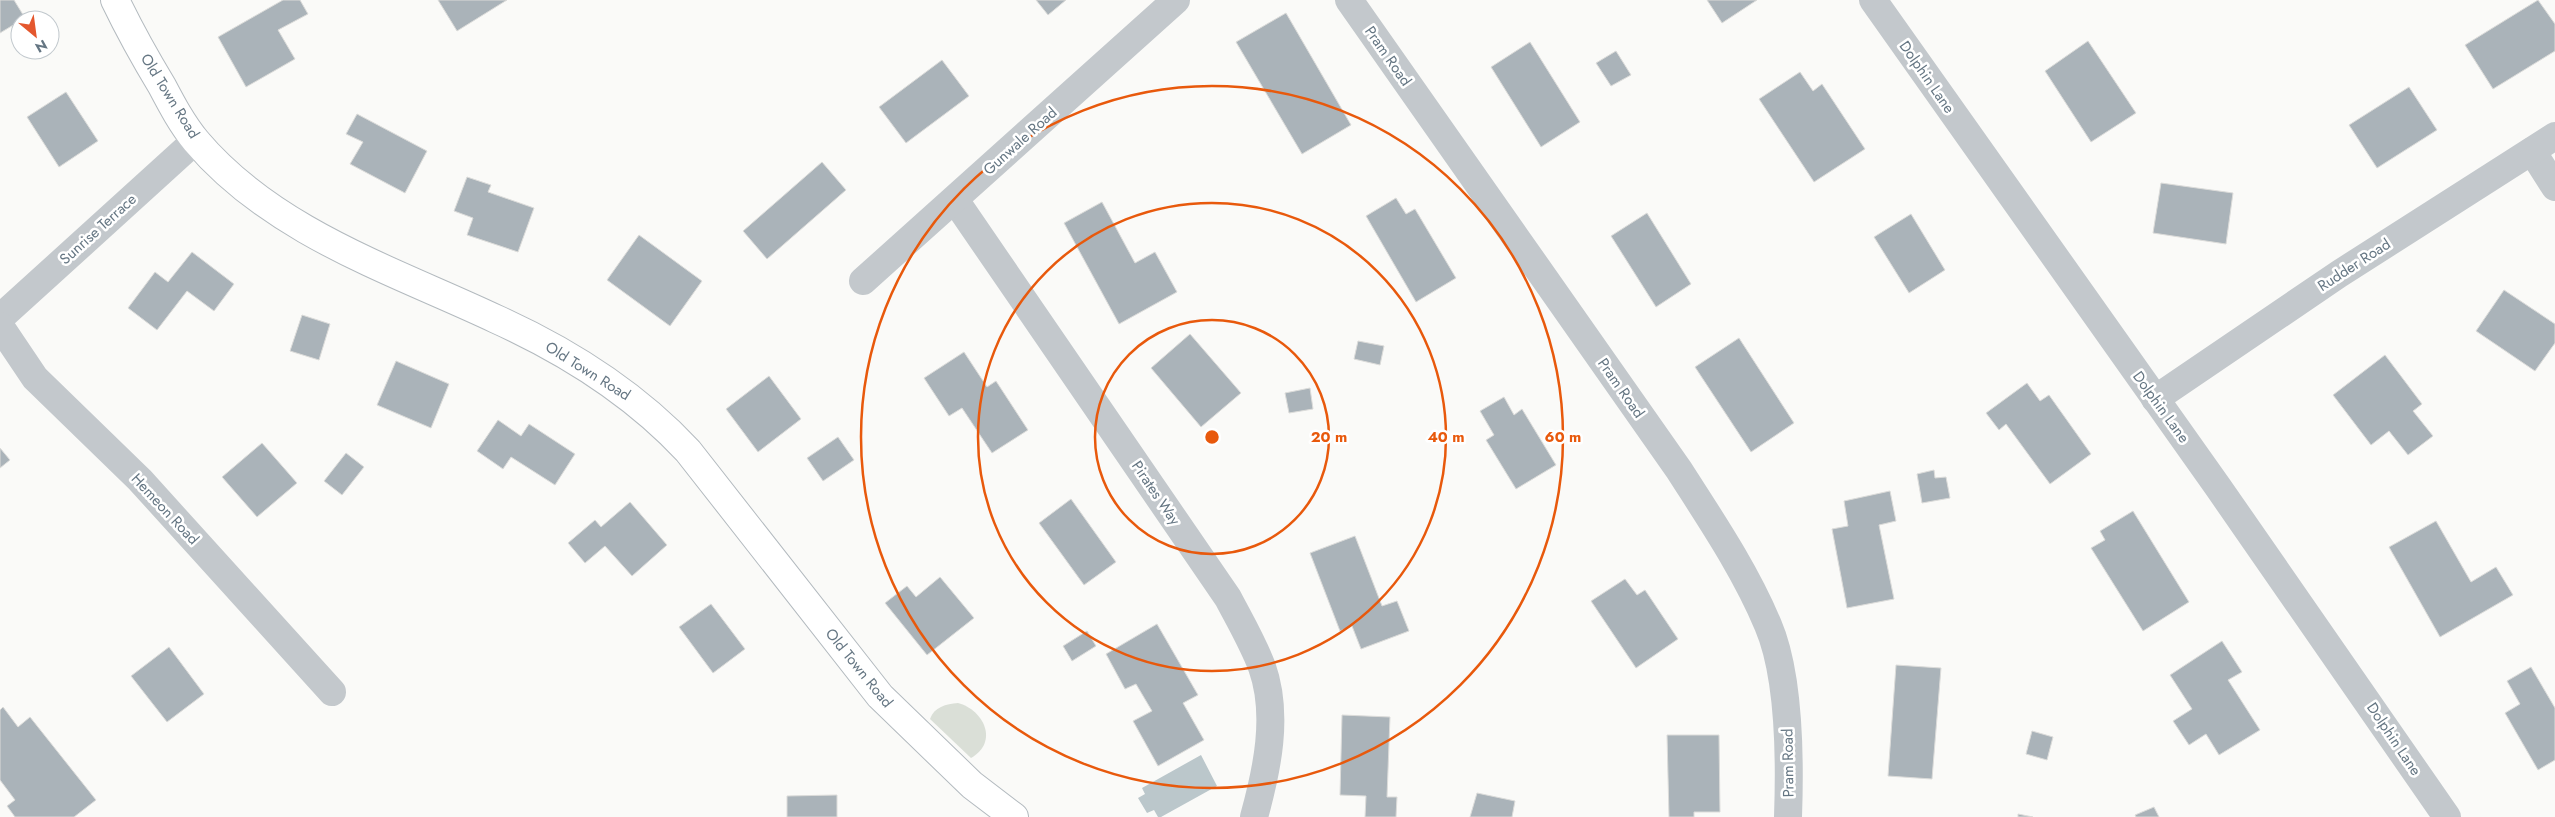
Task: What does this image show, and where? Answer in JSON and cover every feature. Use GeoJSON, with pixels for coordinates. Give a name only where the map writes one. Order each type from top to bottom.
{"type":"FeatureCollection","features":[{"type":"Feature","properties":{"kind":"street","name":"Old Town Road"},"geometry":{"type":"LineString","coordinates":[[115,0],[180,118],[196,140],[233,177],[287,218],[356,256],[499,320],[570,356],[642,406],[688,451],[880,696],[972,785],[1013,817]]}},
{"type":"Feature","properties":{"kind":"street","name":"Gunwale Road"},"geometry":{"type":"LineString","coordinates":[[863,281],[1176,0]]}},
{"type":"Feature","properties":{"kind":"street","name":"Pram Road"},"geometry":{"type":"LineString","coordinates":[[1349,0],[1679,470],[1715,526],[1750,588],[1769,626],[1778,659],[1787,725],[1788,817]]}},
{"type":"Feature","properties":{"kind":"street","name":"Dolphin Lane"},"geometry":{"type":"LineString","coordinates":[[1873,0],[2338,658],[2446,817]]}},
{"type":"Feature","properties":{"kind":"street","name":"Rudder Road"},"geometry":{"type":"LineString","coordinates":[[2155,399],[2340,274],[2555,136]]}},
{"type":"Feature","properties":{"kind":"street","name":"Sunrise Terrace"},"geometry":{"type":"LineString","coordinates":[[0,318],[196,140]]}},
{"type":"Feature","properties":{"kind":"street"},"geometry":{"type":"LineString","coordinates":[[2532,151],[2555,187]]}},
{"type":"Feature","properties":{"kind":"street","name":"Pirates Way"},"geometry":{"type":"LineString","coordinates":[[955,200],[1228,598],[1249,636],[1262,668],[1270,728],[1267,769],[1254,817]]}},
{"type":"Feature","properties":{"kind":"street","name":"Hemeon Road"},"geometry":{"type":"LineString","coordinates":[[0,326],[35,378],[140,480],[332,692]]}},
{"type":"Feature","properties":{"kind":"shaded area"},"geometry":{"type":"Polygon","coordinates":[[[958,703],[975,712],[985,727],[984,744],[980,751],[971,758],[930,719],[937,709],[949,704],[958,703]]]}},
{"type":"Feature","properties":{"kind":"shaded area"},"geometry":{"type":"Polygon","coordinates":[[[1201,755],[1217,786],[1161,817],[1158,817],[1154,810],[1147,813],[1138,798],[1145,794],[1142,788],[1201,755]]]}},
{"type":"Feature","properties":{"kind":"building"},"geometry":{"type":"Polygon","coordinates":[[[0,0],[14,0],[20,10],[10,10],[10,27],[0,33],[0,0]]]}},
{"type":"Feature","properties":{"kind":"building"},"geometry":{"type":"Polygon","coordinates":[[[283,0],[300,0],[308,14],[278,30],[295,59],[246,87],[218,37],[283,0]]]}},
{"type":"Feature","properties":{"kind":"building"},"geometry":{"type":"Polygon","coordinates":[[[438,0],[507,0],[457,31],[438,0]]]}},
{"type":"Feature","properties":{"kind":"building"},"geometry":{"type":"Polygon","coordinates":[[[1036,0],[1066,0],[1048,15],[1036,0]]]}},
{"type":"Feature","properties":{"kind":"building"},"geometry":{"type":"Polygon","coordinates":[[[1707,0],[1757,0],[1722,23],[1707,0]]]}},
{"type":"Feature","properties":{"kind":"building"},"geometry":{"type":"Polygon","coordinates":[[[2538,0],[2555,24],[2555,51],[2493,89],[2465,45],[2538,0]]]}},
{"type":"Feature","properties":{"kind":"building"},"geometry":{"type":"Polygon","coordinates":[[[1286,13],[1351,125],[1302,154],[1236,42],[1286,13]]]}},
{"type":"Feature","properties":{"kind":"building"},"geometry":{"type":"Polygon","coordinates":[[[2088,41],[2136,113],[2091,142],[2045,71],[2088,41]]]}},
{"type":"Feature","properties":{"kind":"building"},"geometry":{"type":"Polygon","coordinates":[[[1530,42],[1580,122],[1541,147],[1491,67],[1530,42]]]}},
{"type":"Feature","properties":{"kind":"building"},"geometry":{"type":"Polygon","coordinates":[[[1616,51],[1631,75],[1611,86],[1596,63],[1616,51]]]}},
{"type":"Feature","properties":{"kind":"building"},"geometry":{"type":"Polygon","coordinates":[[[942,60],[969,96],[906,143],[879,107],[942,60]]]}},
{"type":"Feature","properties":{"kind":"building"},"geometry":{"type":"Polygon","coordinates":[[[1800,72],[1813,91],[1822,84],[1865,149],[1814,182],[1759,99],[1800,72]]]}},
{"type":"Feature","properties":{"kind":"building"},"geometry":{"type":"Polygon","coordinates":[[[2409,87],[2437,130],[2377,168],[2349,125],[2409,87]]]}},
{"type":"Feature","properties":{"kind":"building"},"geometry":{"type":"Polygon","coordinates":[[[66,92],[98,141],[59,167],[27,117],[66,92]]]}},
{"type":"Feature","properties":{"kind":"building"},"geometry":{"type":"Polygon","coordinates":[[[357,114],[427,151],[405,193],[350,164],[363,142],[346,134],[357,114]]]}},
{"type":"Feature","properties":{"kind":"building"},"geometry":{"type":"Polygon","coordinates":[[[822,162],[846,190],[767,259],[743,231],[822,162]]]}},
{"type":"Feature","properties":{"kind":"building"},"geometry":{"type":"Polygon","coordinates":[[[467,177],[491,185],[488,192],[534,208],[518,252],[467,235],[473,218],[454,211],[467,177]]]}},
{"type":"Feature","properties":{"kind":"building"},"geometry":{"type":"Polygon","coordinates":[[[2161,183],[2233,193],[2226,244],[2153,233],[2161,183]]]}},
{"type":"Feature","properties":{"kind":"building"},"geometry":{"type":"Polygon","coordinates":[[[1396,198],[1406,214],[1415,209],[1456,278],[1416,302],[1366,216],[1396,198]]]}},
{"type":"Feature","properties":{"kind":"building"},"geometry":{"type":"Polygon","coordinates":[[[1102,202],[1135,263],[1155,252],[1177,292],[1119,324],[1064,223],[1102,202]]]}},
{"type":"Feature","properties":{"kind":"building"},"geometry":{"type":"Polygon","coordinates":[[[1647,213],[1691,284],[1656,307],[1611,236],[1647,213]]]}},
{"type":"Feature","properties":{"kind":"building"},"geometry":{"type":"Polygon","coordinates":[[[1911,214],[1945,270],[1909,293],[1874,237],[1911,214]]]}},
{"type":"Feature","properties":{"kind":"building"},"geometry":{"type":"Polygon","coordinates":[[[639,235],[702,281],[670,326],[607,280],[639,235]]]}},
{"type":"Feature","properties":{"kind":"building"},"geometry":{"type":"Polygon","coordinates":[[[192,252],[234,284],[214,311],[187,291],[157,330],[128,308],[155,272],[168,282],[192,252]]]}},
{"type":"Feature","properties":{"kind":"building"},"geometry":{"type":"Polygon","coordinates":[[[2504,290],[2555,324],[2555,343],[2535,371],[2476,331],[2504,290]]]}},
{"type":"Feature","properties":{"kind":"building"},"geometry":{"type":"Polygon","coordinates":[[[302,315],[330,324],[319,360],[290,351],[302,315]]]}},
{"type":"Feature","properties":{"kind":"building"},"geometry":{"type":"Polygon","coordinates":[[[1190,334],[1241,393],[1201,427],[1151,368],[1190,334]]]}},
{"type":"Feature","properties":{"kind":"building"},"geometry":{"type":"Polygon","coordinates":[[[1739,338],[1794,423],[1751,452],[1695,367],[1739,338]]]}},
{"type":"Feature","properties":{"kind":"building"},"geometry":{"type":"Polygon","coordinates":[[[1358,341],[1384,346],[1380,365],[1354,359],[1358,341]]]}},
{"type":"Feature","properties":{"kind":"building"},"geometry":{"type":"Polygon","coordinates":[[[964,352],[987,387],[996,381],[1028,430],[992,453],[962,408],[949,416],[924,378],[964,352]]]}},
{"type":"Feature","properties":{"kind":"building"},"geometry":{"type":"Polygon","coordinates":[[[2385,355],[2422,404],[2413,411],[2433,436],[2408,455],[2389,431],[2371,445],[2333,395],[2385,355]]]}},
{"type":"Feature","properties":{"kind":"building"},"geometry":{"type":"Polygon","coordinates":[[[396,361],[449,384],[431,428],[377,405],[396,361]]]}},
{"type":"Feature","properties":{"kind":"building"},"geometry":{"type":"Polygon","coordinates":[[[769,376],[801,419],[758,452],[726,409],[769,376]]]}},
{"type":"Feature","properties":{"kind":"building"},"geometry":{"type":"Polygon","coordinates":[[[2027,383],[2040,401],[2049,395],[2091,454],[2050,484],[2006,424],[1999,430],[1986,413],[2027,383]]]}},
{"type":"Feature","properties":{"kind":"building"},"geometry":{"type":"Polygon","coordinates":[[[1310,388],[1313,409],[1289,413],[1285,393],[1310,388]]]}},
{"type":"Feature","properties":{"kind":"building"},"geometry":{"type":"Polygon","coordinates":[[[1504,397],[1514,415],[1522,409],[1556,465],[1516,489],[1486,440],[1494,435],[1480,411],[1504,397]]]}},
{"type":"Feature","properties":{"kind":"building"},"geometry":{"type":"Polygon","coordinates":[[[498,420],[521,436],[529,424],[575,454],[555,485],[511,457],[503,469],[477,451],[498,420]]]}},
{"type":"Feature","properties":{"kind":"building"},"geometry":{"type":"Polygon","coordinates":[[[838,437],[854,460],[823,481],[807,458],[838,437]]]}},
{"type":"Feature","properties":{"kind":"building"},"geometry":{"type":"Polygon","coordinates":[[[262,443],[297,483],[257,517],[222,477],[262,443]]]}},
{"type":"Feature","properties":{"kind":"building"},"geometry":{"type":"Polygon","coordinates":[[[0,448],[10,460],[0,468],[0,448]]]}},
{"type":"Feature","properties":{"kind":"building"},"geometry":{"type":"Polygon","coordinates":[[[346,453],[364,467],[342,495],[324,481],[346,453]]]}},
{"type":"Feature","properties":{"kind":"building"},"geometry":{"type":"Polygon","coordinates":[[[1934,470],[1935,478],[1946,477],[1950,498],[1922,503],[1917,474],[1934,470]]]}},
{"type":"Feature","properties":{"kind":"building"},"geometry":{"type":"Polygon","coordinates":[[[1890,491],[1896,521],[1879,525],[1894,599],[1847,608],[1832,529],[1848,526],[1844,501],[1890,491]]]}},
{"type":"Feature","properties":{"kind":"building"},"geometry":{"type":"Polygon","coordinates":[[[1071,499],[1116,562],[1084,585],[1039,523],[1071,499]]]}},
{"type":"Feature","properties":{"kind":"building"},"geometry":{"type":"Polygon","coordinates":[[[630,502],[667,545],[632,576],[605,546],[585,563],[568,543],[595,520],[601,527],[630,502]]]}},
{"type":"Feature","properties":{"kind":"building"},"geometry":{"type":"Polygon","coordinates":[[[2133,511],[2189,602],[2143,631],[2091,548],[2105,540],[2100,531],[2133,511]]]}},
{"type":"Feature","properties":{"kind":"building"},"geometry":{"type":"Polygon","coordinates":[[[2436,521],[2471,582],[2496,567],[2513,595],[2440,637],[2389,547],[2436,521]]]}},
{"type":"Feature","properties":{"kind":"building"},"geometry":{"type":"Polygon","coordinates":[[[1355,536],[1382,606],[1397,601],[1409,631],[1361,649],[1352,626],[1340,631],[1310,553],[1355,536]]]}},
{"type":"Feature","properties":{"kind":"building"},"geometry":{"type":"Polygon","coordinates":[[[940,577],[974,618],[927,655],[885,603],[907,586],[916,597],[940,577]]]}},
{"type":"Feature","properties":{"kind":"building"},"geometry":{"type":"Polygon","coordinates":[[[1625,579],[1637,595],[1645,590],[1678,639],[1636,668],[1591,601],[1625,579]]]}},
{"type":"Feature","properties":{"kind":"building"},"geometry":{"type":"Polygon","coordinates":[[[711,604],[745,649],[713,673],[679,627],[711,604]]]}},
{"type":"Feature","properties":{"kind":"building"},"geometry":{"type":"Polygon","coordinates":[[[1157,624],[1198,695],[1183,703],[1204,740],[1158,766],[1133,721],[1152,711],[1136,684],[1125,689],[1106,654],[1157,624]]]}},
{"type":"Feature","properties":{"kind":"building"},"geometry":{"type":"Polygon","coordinates":[[[1087,631],[1096,646],[1072,661],[1063,646],[1087,631]]]}},
{"type":"Feature","properties":{"kind":"building"},"geometry":{"type":"Polygon","coordinates":[[[2222,641],[2242,672],[2228,680],[2260,730],[2219,755],[2206,734],[2189,745],[2173,721],[2192,709],[2170,675],[2222,641]]]}},
{"type":"Feature","properties":{"kind":"building"},"geometry":{"type":"Polygon","coordinates":[[[169,647],[204,694],[167,722],[131,676],[169,647]]]}},
{"type":"Feature","properties":{"kind":"building"},"geometry":{"type":"Polygon","coordinates":[[[1896,665],[1941,668],[1932,779],[1888,776],[1896,665]]]}},
{"type":"Feature","properties":{"kind":"building"},"geometry":{"type":"Polygon","coordinates":[[[2531,667],[2555,708],[2555,760],[2538,770],[2505,713],[2520,704],[2507,681],[2531,667]]]}},
{"type":"Feature","properties":{"kind":"building"},"geometry":{"type":"Polygon","coordinates":[[[3,707],[18,727],[30,717],[96,800],[74,817],[15,817],[7,806],[15,800],[0,780],[0,710],[3,707]]]}},
{"type":"Feature","properties":{"kind":"building"},"geometry":{"type":"Polygon","coordinates":[[[1342,715],[1390,717],[1387,797],[1397,797],[1396,817],[1365,817],[1366,796],[1340,795],[1342,715]]]}},
{"type":"Feature","properties":{"kind":"building"},"geometry":{"type":"Polygon","coordinates":[[[2032,731],[2053,737],[2047,760],[2026,754],[2032,731]]]}},
{"type":"Feature","properties":{"kind":"building"},"geometry":{"type":"Polygon","coordinates":[[[1667,735],[1719,735],[1720,812],[1694,812],[1694,817],[1669,817],[1667,735]]]}},
{"type":"Feature","properties":{"kind":"building"},"geometry":{"type":"Polygon","coordinates":[[[1477,793],[1515,801],[1512,817],[1470,817],[1477,793]]]}},
{"type":"Feature","properties":{"kind":"building"},"geometry":{"type":"Polygon","coordinates":[[[837,795],[837,817],[787,817],[787,796],[837,795]]]}},
{"type":"Feature","properties":{"kind":"building"},"geometry":{"type":"Polygon","coordinates":[[[2154,807],[2159,817],[2136,817],[2135,815],[2154,807]]]}},
{"type":"Feature","properties":{"kind":"building"},"geometry":{"type":"Polygon","coordinates":[[[2018,814],[2033,817],[2018,817],[2018,814]]]}}]}
